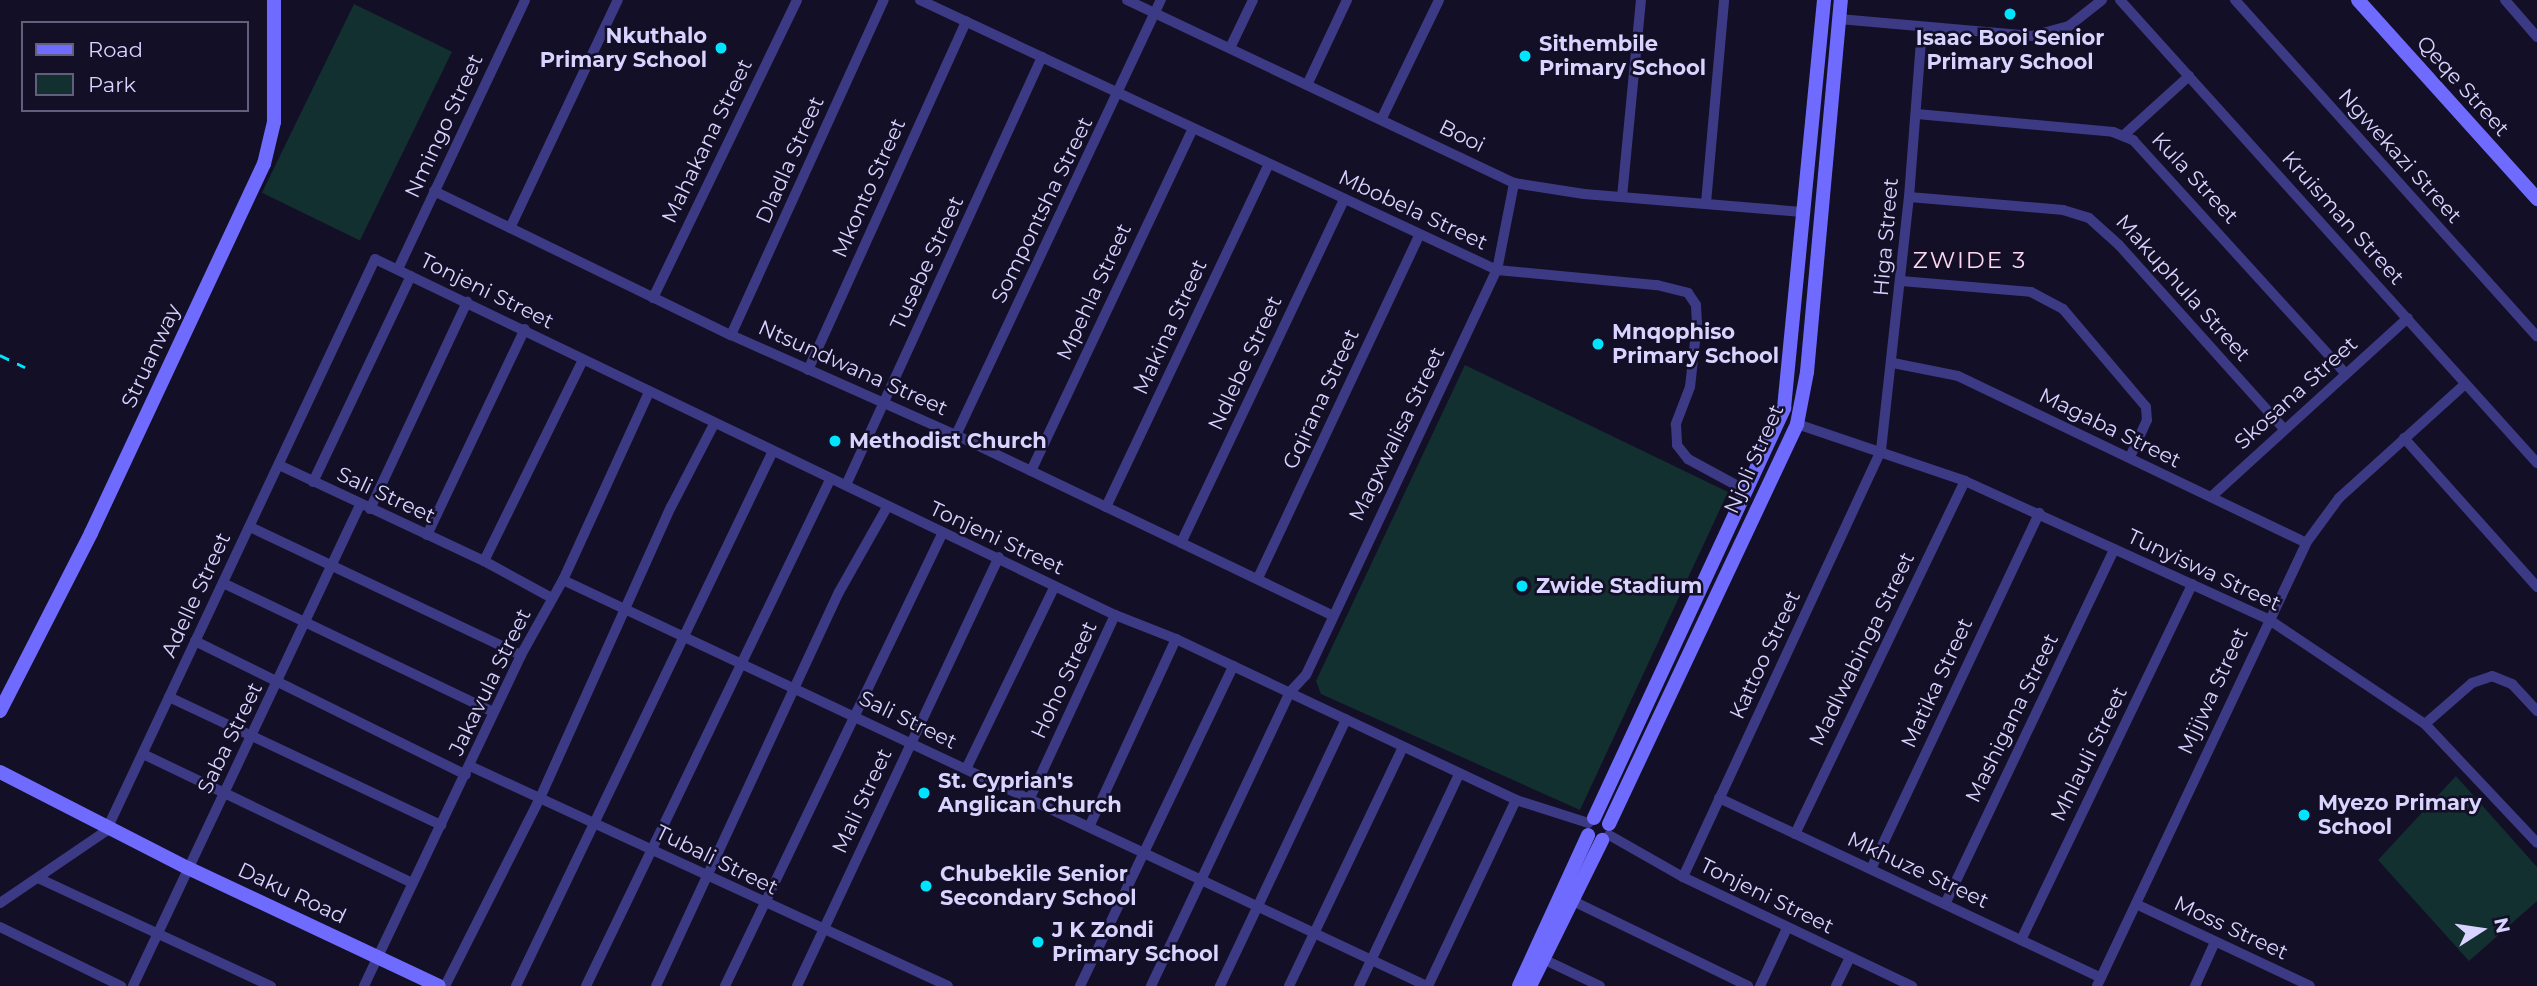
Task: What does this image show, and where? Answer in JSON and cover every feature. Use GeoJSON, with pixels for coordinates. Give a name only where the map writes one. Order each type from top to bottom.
{"type":"FeatureCollection","features":[{"type":"Feature","properties":{"kind":"main road","name":"Struanway"},"geometry":{"type":"LineString","coordinates":[[0,711],[85,545],[264,164],[274,122],[274,0]]}},
{"type":"Feature","properties":{"kind":"main road","name":"Njoli Street"},"geometry":{"type":"LineString","coordinates":[[1519,986],[1786,398],[1824,0]]}},
{"type":"Feature","properties":{"kind":"main road","name":"Njoli Street"},"geometry":{"type":"LineString","coordinates":[[1530,986],[1607,833],[1797,424],[1811,325],[1841,0]]}},
{"type":"Feature","properties":{"kind":"main road","name":"Qeqe Street"},"geometry":{"type":"LineString","coordinates":[[2358,0],[2537,198]]}},
{"type":"Feature","properties":{"kind":"main road","name":"Daku Road"},"geometry":{"type":"LineString","coordinates":[[0,772],[107,828]]}},
{"type":"Feature","properties":{"kind":"main road","name":"Daku Road"},"geometry":{"type":"LineString","coordinates":[[0,781],[127,836],[188,868],[378,955],[439,986]]}},
{"type":"Feature","properties":{"kind":"main road"},"geometry":{"type":"LineString","coordinates":[[1590,825],[1607,833]]}},
{"type":"Feature","properties":{"kind":"main road"},"geometry":{"type":"LineString","coordinates":[[1590,825],[1607,833]]}},
{"type":"Feature","properties":{"kind":"street","name":"Nmingo Street"},"geometry":{"type":"LineString","coordinates":[[398,269],[525,0]]}},
{"type":"Feature","properties":{"kind":"street"},"geometry":{"type":"LineString","coordinates":[[510,228],[618,0]]}},
{"type":"Feature","properties":{"kind":"street","name":"Mahakana Street"},"geometry":{"type":"LineString","coordinates":[[653,298],[797,0]]}},
{"type":"Feature","properties":{"kind":"street","name":"Dladla Street"},"geometry":{"type":"LineString","coordinates":[[731,335],[884,0]]}},
{"type":"Feature","properties":{"kind":"street","name":"Mbobela Street"},"geometry":{"type":"LineString","coordinates":[[920,0],[1419,236],[1497,270],[1673,287],[1688,293],[1696,305],[1698,323],[1690,387],[1676,424],[1677,445],[1688,458],[1745,491]]}},
{"type":"Feature","properties":{"kind":"street","name":"Booi"},"geometry":{"type":"LineString","coordinates":[[1127,0],[1382,118],[1514,183],[1622,197],[1805,212]]}},
{"type":"Feature","properties":{"kind":"street","name":"Sompontsha Street"},"geometry":{"type":"LineString","coordinates":[[956,435],[1161,0]]}},
{"type":"Feature","properties":{"kind":"street"},"geometry":{"type":"LineString","coordinates":[[1230,48],[1253,0]]}},
{"type":"Feature","properties":{"kind":"street"},"geometry":{"type":"LineString","coordinates":[[1307,85],[1347,0]]}},
{"type":"Feature","properties":{"kind":"street"},"geometry":{"type":"LineString","coordinates":[[1382,118],[1439,0]]}},
{"type":"Feature","properties":{"kind":"street"},"geometry":{"type":"LineString","coordinates":[[1622,197],[1640,0]]}},
{"type":"Feature","properties":{"kind":"street"},"geometry":{"type":"LineString","coordinates":[[1706,203],[1724,0]]}},
{"type":"Feature","properties":{"kind":"street"},"geometry":{"type":"LineString","coordinates":[[1839,19],[2032,36],[2069,26],[2102,0]]}},
{"type":"Feature","properties":{"kind":"street","name":"Kruisman Street"},"geometry":{"type":"LineString","coordinates":[[2120,0],[2537,463]]}},
{"type":"Feature","properties":{"kind":"street","name":"Ngwekazi Street"},"geometry":{"type":"LineString","coordinates":[[2235,0],[2537,336]]}},
{"type":"Feature","properties":{"kind":"street"},"geometry":{"type":"LineString","coordinates":[[2505,0],[2537,37]]}},
{"type":"Feature","properties":{"kind":"street","name":"Mkonto Street"},"geometry":{"type":"LineString","coordinates":[[808,370],[966,21]]}},
{"type":"Feature","properties":{"kind":"street","name":"Higa Street"},"geometry":{"type":"LineString","coordinates":[[1881,450],[1901,281],[1922,28]]}},
{"type":"Feature","properties":{"kind":"street","name":"Tusebe Street"},"geometry":{"type":"LineString","coordinates":[[846,485],[1042,57]]}},
{"type":"Feature","properties":{"kind":"street"},"geometry":{"type":"LineString","coordinates":[[2124,135],[2189,76]]}},
{"type":"Feature","properties":{"kind":"street","name":"Kula Street"},"geometry":{"type":"LineString","coordinates":[[1916,114],[2124,135],[2154,159],[2346,374]]}},
{"type":"Feature","properties":{"kind":"street","name":"Mpehla Street"},"geometry":{"type":"LineString","coordinates":[[1031,471],[1193,128]]}},
{"type":"Feature","properties":{"kind":"street","name":"Makina Street"},"geometry":{"type":"LineString","coordinates":[[1106,507],[1269,164]]}},
{"type":"Feature","properties":{"kind":"street","name":"Magxwalisa Street"},"geometry":{"type":"LineString","coordinates":[[1151,986],[1290,692],[1306,675],[1497,270],[1514,183]]}},
{"type":"Feature","properties":{"kind":"street","name":"Ntsundwana Street"},"geometry":{"type":"LineString","coordinates":[[434,191],[731,335],[883,405],[956,435],[1332,615]]}},
{"type":"Feature","properties":{"kind":"street","name":"Makuphula Street"},"geometry":{"type":"LineString","coordinates":[[1909,197],[2063,210],[2089,218],[2119,245],[2284,429]]}},
{"type":"Feature","properties":{"kind":"street","name":"Ndlebe Street"},"geometry":{"type":"LineString","coordinates":[[1181,543],[1344,200]]}},
{"type":"Feature","properties":{"kind":"street","name":"Gqirana Street"},"geometry":{"type":"LineString","coordinates":[[1258,578],[1419,236]]}},
{"type":"Feature","properties":{"kind":"street","name":"Tonjeni Street"},"geometry":{"type":"LineString","coordinates":[[375,259],[525,329],[648,394],[830,480],[846,485],[942,534],[999,557],[1115,615],[1176,639],[1516,800],[1590,825]]}},
{"type":"Feature","properties":{"kind":"street","name":"Adelle Street"},"geometry":{"type":"LineString","coordinates":[[0,903],[107,828],[375,259]]}},
{"type":"Feature","properties":{"kind":"street"},"geometry":{"type":"LineString","coordinates":[[313,482],[411,276]]}},
{"type":"Feature","properties":{"kind":"street"},"geometry":{"type":"LineString","coordinates":[[1901,281],[2031,292],[2063,309],[2146,407],[2147,420],[2130,457]]}},
{"type":"Feature","properties":{"kind":"street","name":"Saba Street"},"geometry":{"type":"LineString","coordinates":[[132,986],[331,566],[365,507],[467,302]]}},
{"type":"Feature","properties":{"kind":"street","name":"Skosana Street"},"geometry":{"type":"LineString","coordinates":[[2211,497],[2408,318]]}},
{"type":"Feature","properties":{"kind":"street"},"geometry":{"type":"LineString","coordinates":[[427,535],[525,329]]}},
{"type":"Feature","properties":{"kind":"street"},"geometry":{"type":"LineString","coordinates":[[484,561],[583,360]]}},
{"type":"Feature","properties":{"kind":"street","name":"Magaba Street"},"geometry":{"type":"LineString","coordinates":[[1893,363],[1958,376],[2306,543]]}},
{"type":"Feature","properties":{"kind":"street","name":"Mjijwa Street"},"geometry":{"type":"LineString","coordinates":[[2099,982],[2306,543],[2333,503],[2465,384]]}},
{"type":"Feature","properties":{"kind":"street","name":"Jakavula Street"},"geometry":{"type":"LineString","coordinates":[[364,986],[521,655],[563,580],[648,394]]}},
{"type":"Feature","properties":{"kind":"street"},"geometry":{"type":"LineString","coordinates":[[445,986],[540,798],[671,507],[714,424]]}},
{"type":"Feature","properties":{"kind":"street","name":"Tunyiswa Street"},"geometry":{"type":"LineString","coordinates":[[1797,424],[1881,450],[1965,481],[2268,619],[2425,724],[2537,843]]}},
{"type":"Feature","properties":{"kind":"street"},"geometry":{"type":"LineString","coordinates":[[2404,438],[2537,587]]}},
{"type":"Feature","properties":{"kind":"street","name":"Kattoo Street"},"geometry":{"type":"LineString","coordinates":[[1683,877],[1881,450]]}},
{"type":"Feature","properties":{"kind":"street"},"geometry":{"type":"LineString","coordinates":[[516,986],[772,453]]}},
{"type":"Feature","properties":{"kind":"street","name":"Sali Street"},"geometry":{"type":"LineString","coordinates":[[279,465],[484,561],[552,598]]}},
{"type":"Feature","properties":{"kind":"street"},"geometry":{"type":"LineString","coordinates":[[586,986],[653,850],[739,662],[830,480]]}},
{"type":"Feature","properties":{"kind":"street","name":"Madlwabinga Street"},"geometry":{"type":"LineString","coordinates":[[1794,834],[1965,481]]}},
{"type":"Feature","properties":{"kind":"street"},"geometry":{"type":"LineString","coordinates":[[656,986],[709,878],[839,592],[887,507]]}},
{"type":"Feature","properties":{"kind":"street","name":"Matika Street"},"geometry":{"type":"LineString","coordinates":[[1871,869],[2039,513]]}},
{"type":"Feature","properties":{"kind":"street"},"geometry":{"type":"LineString","coordinates":[[250,527],[521,655]]}},
{"type":"Feature","properties":{"kind":"street"},"geometry":{"type":"LineString","coordinates":[[725,986],[942,534]]}},
{"type":"Feature","properties":{"kind":"street","name":"Mashigana Street"},"geometry":{"type":"LineString","coordinates":[[1945,904],[2114,549]]}},
{"type":"Feature","properties":{"kind":"street","name":"Mali Street"},"geometry":{"type":"LineString","coordinates":[[797,986],[999,557]]}},
{"type":"Feature","properties":{"kind":"street","name":"Sali Street"},"geometry":{"type":"LineString","coordinates":[[563,580],[1203,878],[1427,986]]}},
{"type":"Feature","properties":{"kind":"street"},"geometry":{"type":"LineString","coordinates":[[223,583],[494,712]]}},
{"type":"Feature","properties":{"kind":"street","name":"Mhlauli Street"},"geometry":{"type":"LineString","coordinates":[[2021,940],[2192,584]]}},
{"type":"Feature","properties":{"kind":"street"},"geometry":{"type":"LineString","coordinates":[[966,769],[1055,586]]}},
{"type":"Feature","properties":{"kind":"street","name":"Hoho Street"},"geometry":{"type":"LineString","coordinates":[[1030,799],[1115,615]]}},
{"type":"Feature","properties":{"kind":"street"},"geometry":{"type":"LineString","coordinates":[[1090,825],[1176,639]]}},
{"type":"Feature","properties":{"kind":"street","name":"Tubali Street"},"geometry":{"type":"LineString","coordinates":[[195,641],[468,770],[540,798],[764,905],[948,986]]}},
{"type":"Feature","properties":{"kind":"street"},"geometry":{"type":"LineString","coordinates":[[1080,986],[1233,666]]}},
{"type":"Feature","properties":{"kind":"street"},"geometry":{"type":"LineString","coordinates":[[2425,724],[2472,683],[2492,676],[2511,684],[2537,711]]}},
{"type":"Feature","properties":{"kind":"street"},"geometry":{"type":"LineString","coordinates":[[169,697],[441,825]]}},
{"type":"Feature","properties":{"kind":"street"},"geometry":{"type":"LineString","coordinates":[[1220,986],[1346,719]]}},
{"type":"Feature","properties":{"kind":"street"},"geometry":{"type":"LineString","coordinates":[[1289,986],[1403,747]]}},
{"type":"Feature","properties":{"kind":"street"},"geometry":{"type":"LineString","coordinates":[[143,754],[412,883]]}},
{"type":"Feature","properties":{"kind":"street"},"geometry":{"type":"LineString","coordinates":[[1359,986],[1460,774]]}},
{"type":"Feature","properties":{"kind":"street","name":"Mkhuze Street"},"geometry":{"type":"LineString","coordinates":[[1719,798],[2021,940],[2099,982]]}},
{"type":"Feature","properties":{"kind":"street"},"geometry":{"type":"LineString","coordinates":[[1427,986],[1516,800]]}},
{"type":"Feature","properties":{"kind":"street","name":"Tonjeni Street"},"geometry":{"type":"LineString","coordinates":[[1607,833],[1683,877],[1908,985]]}},
{"type":"Feature","properties":{"kind":"street"},"geometry":{"type":"LineString","coordinates":[[38,878],[271,986]]}},
{"type":"Feature","properties":{"kind":"street"},"geometry":{"type":"LineString","coordinates":[[1571,900],[1748,986]]}},
{"type":"Feature","properties":{"kind":"street","name":"Moss Street"},"geometry":{"type":"LineString","coordinates":[[2136,904],[2310,986]]}},
{"type":"Feature","properties":{"kind":"street"},"geometry":{"type":"LineString","coordinates":[[0,927],[121,986]]}},
{"type":"Feature","properties":{"kind":"street"},"geometry":{"type":"LineString","coordinates":[[1760,986],[1787,928]]}},
{"type":"Feature","properties":{"kind":"street"},"geometry":{"type":"LineString","coordinates":[[2194,986],[2215,942]]}},
{"type":"Feature","properties":{"kind":"street"},"geometry":{"type":"LineString","coordinates":[[1836,986],[1850,957]]}},
{"type":"Feature","properties":{"kind":"street"},"geometry":{"type":"LineString","coordinates":[[1543,959],[1600,986]]}},
{"type":"Feature","properties":{"kind":"green space"},"geometry":{"type":"Polygon","coordinates":[[[354,4],[452,52],[360,241],[262,193],[354,4]]]}},
{"type":"Feature","properties":{"kind":"green space","name":"Zwide Stadium"},"geometry":{"type":"Polygon","coordinates":[[[1465,365],[1728,492],[1580,810],[1321,694],[1316,681],[1465,365]]]}},
{"type":"Feature","properties":{"kind":"green space"},"geometry":{"type":"Polygon","coordinates":[[[2456,776],[2537,867],[2537,901],[2469,961],[2378,860],[2456,776]]]}},
{"type":"Feature","properties":{"kind":"railway"},"geometry":{"type":"LineString","coordinates":[[0,355],[25,367]]}},
{"type":"Feature","properties":{"kind":"place","name":"Isaac Booi Senior Primary School"},"geometry":{"type":"Point","coordinates":[2010,14]}},
{"type":"Feature","properties":{"kind":"place","name":"Nkuthalo Primary School"},"geometry":{"type":"Point","coordinates":[721,48]}},
{"type":"Feature","properties":{"kind":"place","name":"Sithembile Primary School"},"geometry":{"type":"Point","coordinates":[1525,56]}},
{"type":"Feature","properties":{"kind":"place","name":"Mnqophiso Primary School"},"geometry":{"type":"Point","coordinates":[1598,344]}},
{"type":"Feature","properties":{"kind":"place","name":"Methodist Church"},"geometry":{"type":"Point","coordinates":[835,441]}},
{"type":"Feature","properties":{"kind":"place","name":"Zwide Stadium"},"geometry":{"type":"Point","coordinates":[1522,586]}},
{"type":"Feature","properties":{"kind":"place","name":"St. Cyprian's Anglican Church"},"geometry":{"type":"Point","coordinates":[924,793]}},
{"type":"Feature","properties":{"kind":"place","name":"Myezo Primary School"},"geometry":{"type":"Point","coordinates":[2304,815]}},
{"type":"Feature","properties":{"kind":"place","name":"Chubekile Senior Secondary School"},"geometry":{"type":"Point","coordinates":[926,886]}},
{"type":"Feature","properties":{"kind":"place","name":"J K Zondi Primary School"},"geometry":{"type":"Point","coordinates":[1038,942]}},
{"type":"Feature","properties":{"kind":"district","name":"ZWIDE 3"},"geometry":{"type":"Point","coordinates":[1970,260]}}]}
